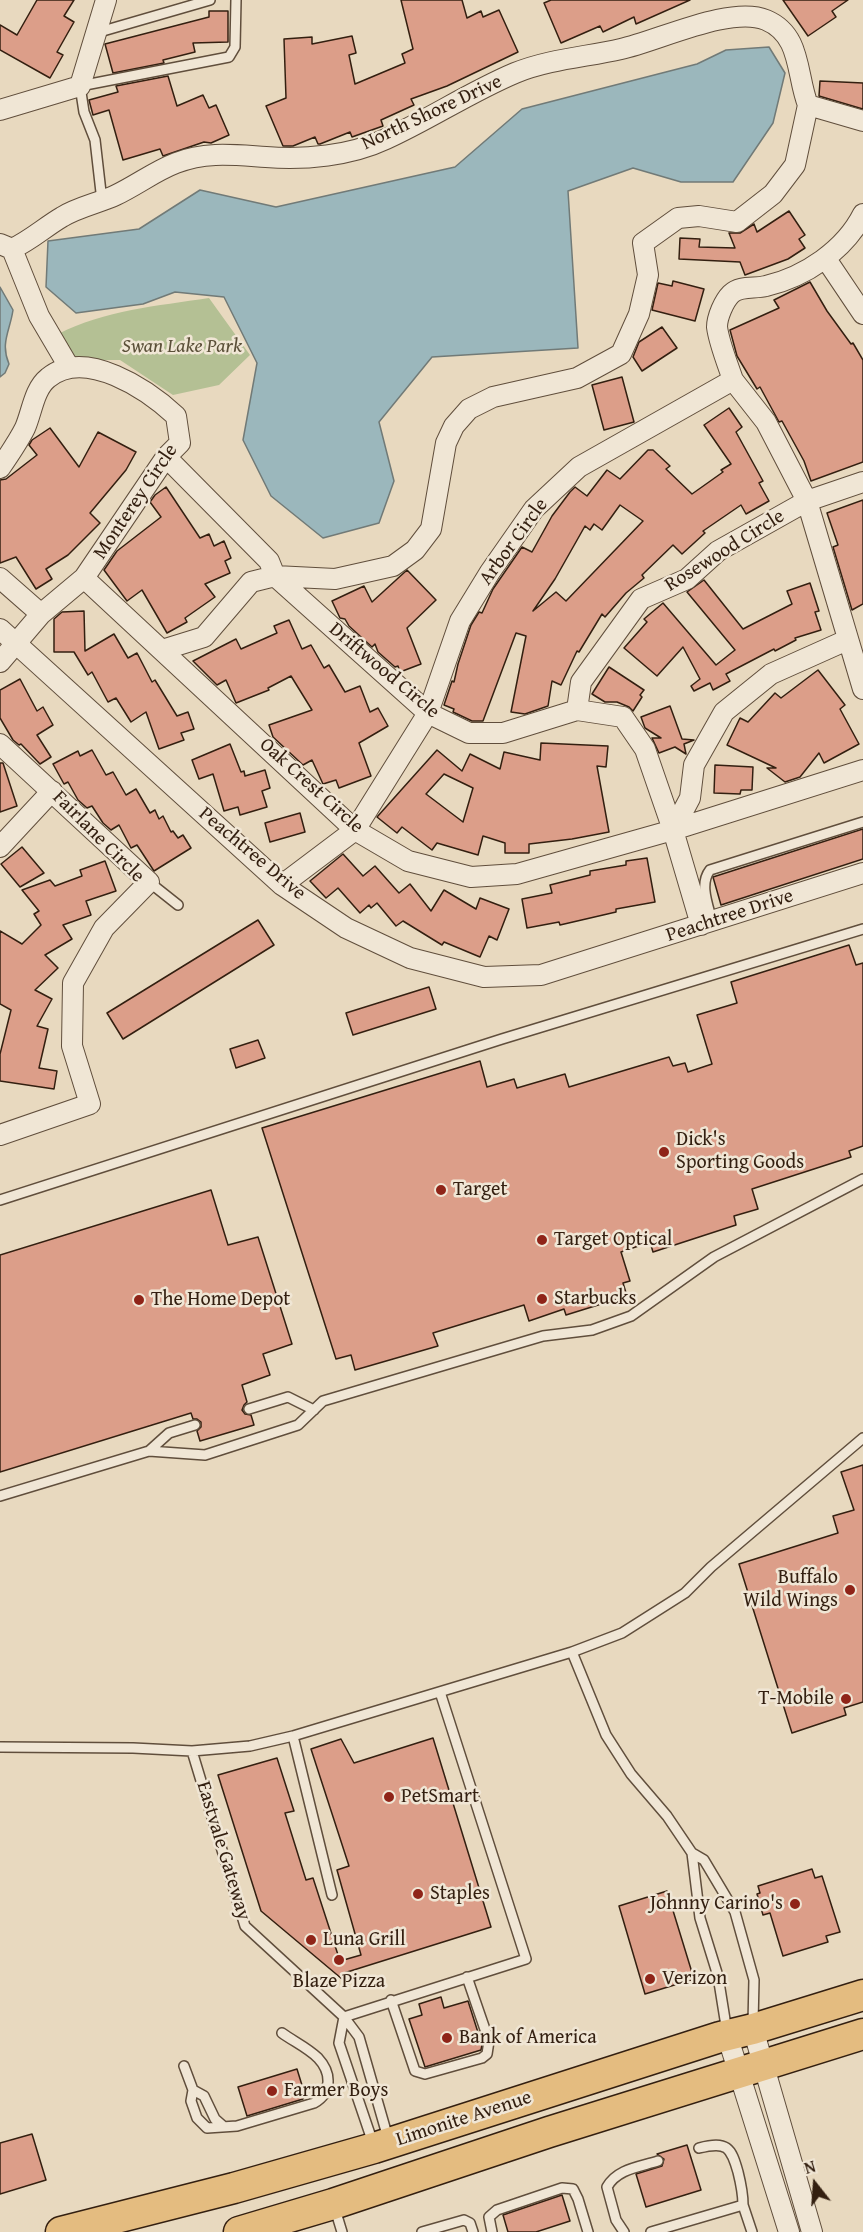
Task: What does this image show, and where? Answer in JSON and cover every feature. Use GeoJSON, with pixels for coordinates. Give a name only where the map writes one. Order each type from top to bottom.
{"type":"FeatureCollection","features":[{"type":"Feature","properties":{"kind":"main road","name":"Limonite Avenue"},"geometry":{"type":"LineString","coordinates":[[61,2232],[234,2188],[382,2145],[863,1995]]}},
{"type":"Feature","properties":{"kind":"main road","name":"Limonite Avenue"},"geometry":{"type":"LineString","coordinates":[[239,2232],[863,2034]]}},
{"type":"Feature","properties":{"kind":"street"},"geometry":{"type":"LineString","coordinates":[[0,110],[80,86],[106,0]]}},
{"type":"Feature","properties":{"kind":"street","name":"North Shore Drive"},"geometry":{"type":"LineString","coordinates":[[6,246],[29,240],[66,215],[132,188],[151,175],[177,163],[203,156],[224,154],[295,157],[326,155],[364,148],[516,73],[573,57],[622,49],[712,21],[744,16],[765,19],[779,28],[795,50],[808,105]]}},
{"type":"Feature","properties":{"kind":"street"},"geometry":{"type":"LineString","coordinates":[[162,650],[204,637],[251,582],[275,576],[335,579],[393,566],[415,550],[431,529],[446,443],[454,426],[469,409],[494,397],[577,378],[621,354],[639,314],[648,275],[643,243],[678,218],[699,216],[737,222],[773,194],[795,165],[808,105],[863,120]]}},
{"type":"Feature","properties":{"kind":"street"},"geometry":{"type":"LineString","coordinates":[[863,214],[857,225],[826,259],[797,275],[765,287],[749,287],[732,292],[722,307],[717,326],[733,380],[766,422],[807,501],[863,690]]}},
{"type":"Feature","properties":{"kind":"street"},"geometry":{"type":"LineString","coordinates":[[0,468],[24,429],[38,393],[48,378],[69,367],[39,316],[6,246]]}},
{"type":"Feature","properties":{"kind":"street"},"geometry":{"type":"LineString","coordinates":[[826,259],[863,315]]}},
{"type":"Feature","properties":{"kind":"street","name":"Monterey Circle"},"geometry":{"type":"LineString","coordinates":[[0,662],[41,614],[84,578],[166,457],[180,443],[176,416],[156,398],[108,373],[84,367],[69,367]]}},
{"type":"Feature","properties":{"kind":"street","name":"Arbor Circle"},"geometry":{"type":"LineString","coordinates":[[282,885],[355,830],[428,713],[460,621],[490,572],[534,509],[579,467],[733,380]]}},
{"type":"Feature","properties":{"kind":"street","name":"Driftwood Circle"},"geometry":{"type":"LineString","coordinates":[[166,457],[269,561],[275,576],[428,713],[469,733],[503,733],[577,710],[623,717],[645,749],[706,923]]}},
{"type":"Feature","properties":{"kind":"street","name":"Rosewood Circle"},"geometry":{"type":"LineString","coordinates":[[577,710],[581,682],[641,599],[687,579],[718,551],[807,501],[863,482]]}},
{"type":"Feature","properties":{"kind":"street","name":"Oak Crest Circle"},"geometry":{"type":"LineString","coordinates":[[84,578],[355,830],[408,861],[471,877],[517,874],[673,830],[863,770]]}},
{"type":"Feature","properties":{"kind":"street"},"geometry":{"type":"LineString","coordinates":[[0,579],[41,614]]}},
{"type":"Feature","properties":{"kind":"street","name":"Peachtree Drive"},"geometry":{"type":"LineString","coordinates":[[0,629],[282,885],[346,928],[410,958],[484,977],[541,975],[863,873]]}},
{"type":"Feature","properties":{"kind":"street"},"geometry":{"type":"LineString","coordinates":[[673,830],[690,798],[694,765],[724,712],[771,674],[847,640]]}},
{"type":"Feature","properties":{"kind":"street","name":"Fairlane Circle"},"geometry":{"type":"LineString","coordinates":[[0,744],[149,882],[104,927],[73,983],[72,1046],[90,1104],[0,1135]]}},
{"type":"Feature","properties":{"kind":"street"},"geometry":{"type":"LineString","coordinates":[[0,846],[52,791]]}},
{"type":"Feature","properties":{"kind":"street"},"geometry":{"type":"LineString","coordinates":[[740,2032],[751,2069],[812,2232]]}},
{"type":"Feature","properties":{"kind":"street"},"geometry":{"type":"LineString","coordinates":[[751,2069],[752,2109],[789,2232]]}},
{"type":"Feature","properties":{"kind":"lane"},"geometry":{"type":"LineString","coordinates":[[96,33],[210,0]]}},
{"type":"Feature","properties":{"kind":"lane"},"geometry":{"type":"LineString","coordinates":[[102,201],[95,140],[84,112],[80,86],[229,57],[235,47],[236,0]]}},
{"type":"Feature","properties":{"kind":"lane"},"geometry":{"type":"LineString","coordinates":[[706,923],[704,883],[705,875],[710,870],[863,822]]}},
{"type":"Feature","properties":{"kind":"lane"},"geometry":{"type":"LineString","coordinates":[[149,882],[178,905]]}},
{"type":"Feature","properties":{"kind":"lane"},"geometry":{"type":"LineString","coordinates":[[0,1200],[502,1039],[863,929]]}},
{"type":"Feature","properties":{"kind":"lane"},"geometry":{"type":"LineString","coordinates":[[0,1496],[149,1451],[205,1455],[298,1425],[323,1401],[543,1336],[592,1330],[631,1316],[714,1257],[863,1179]]}},
{"type":"Feature","properties":{"kind":"lane"},"geometry":{"type":"LineString","coordinates":[[249,1409],[288,1397],[314,1410]]}},
{"type":"Feature","properties":{"kind":"lane"},"geometry":{"type":"LineString","coordinates":[[149,1451],[169,1433],[195,1425]]}},
{"type":"Feature","properties":{"kind":"lane"},"geometry":{"type":"LineString","coordinates":[[0,1747],[192,1751],[250,1746],[293,1736],[572,1652],[622,1633],[685,1593],[711,1567],[863,1438]]}},
{"type":"Feature","properties":{"kind":"lane"},"geometry":{"type":"LineString","coordinates":[[572,1652],[606,1735],[631,1774],[667,1816],[692,1852],[704,1860],[735,1912],[754,1980],[740,2032]]}},
{"type":"Feature","properties":{"kind":"lane"},"geometry":{"type":"LineString","coordinates":[[382,2145],[339,2043],[344,2017],[526,1959],[440,1692]]}},
{"type":"Feature","properties":{"kind":"lane"},"geometry":{"type":"LineString","coordinates":[[293,1736],[332,1895]]}},
{"type":"Feature","properties":{"kind":"lane","name":"Eastvale Gateway"},"geometry":{"type":"LineString","coordinates":[[192,1751],[245,1926],[344,2017],[359,2037],[382,2145]]}},
{"type":"Feature","properties":{"kind":"lane"},"geometry":{"type":"LineString","coordinates":[[692,1852],[700,1918],[718,1976],[740,2032]]}},
{"type":"Feature","properties":{"kind":"lane"},"geometry":{"type":"LineString","coordinates":[[392,2000],[415,2071],[424,2074],[482,2058],[488,2054],[489,2041],[467,1977]]}},
{"type":"Feature","properties":{"kind":"lane"},"geometry":{"type":"LineString","coordinates":[[184,2066],[193,2090],[191,2101],[198,2118],[207,2128],[237,2126],[314,2103],[323,2098],[328,2090],[322,2064],[316,2057],[282,2033]]}},
{"type":"Feature","properties":{"kind":"lane"},"geometry":{"type":"LineString","coordinates":[[193,2090],[204,2096],[215,2119],[223,2126]]}},
{"type":"Feature","properties":{"kind":"lane"},"geometry":{"type":"LineString","coordinates":[[699,2148],[714,2144],[732,2151],[744,2193],[743,2205],[752,2232]]}},
{"type":"Feature","properties":{"kind":"lane"},"geometry":{"type":"LineString","coordinates":[[624,2232],[616,2220],[607,2187],[612,2178],[622,2172],[658,2161]]}},
{"type":"Feature","properties":{"kind":"lane"},"geometry":{"type":"LineString","coordinates":[[492,2232],[489,2217],[497,2210],[562,2188],[573,2189],[588,2232]]}},
{"type":"Feature","properties":{"kind":"lane"},"geometry":{"type":"LineString","coordinates":[[333,2204],[342,2232]]}},
{"type":"Feature","properties":{"kind":"lane"},"geometry":{"type":"LineString","coordinates":[[651,2232],[743,2205]]}},
{"type":"Feature","properties":{"kind":"lane"},"geometry":{"type":"LineString","coordinates":[[422,2232],[464,2220],[470,2223],[473,2232]]}},
{"type":"Feature","properties":{"kind":"green space","name":"Swan Lake Park"},"geometry":{"type":"Polygon","coordinates":[[[209,298],[250,355],[219,385],[173,395],[120,360],[75,360],[58,334],[113,314],[209,298]]]}},
{"type":"Feature","properties":{"kind":"water"},"geometry":{"type":"Polygon","coordinates":[[[769,47],[785,73],[773,123],[733,182],[681,182],[633,168],[568,191],[578,348],[432,357],[379,422],[394,481],[379,523],[323,538],[271,496],[243,440],[257,363],[224,297],[175,292],[143,304],[76,313],[46,287],[48,241],[139,229],[200,190],[276,207],[455,167],[522,109],[697,64],[726,50],[769,47]]]}},
{"type":"Feature","properties":{"kind":"water"},"geometry":{"type":"Polygon","coordinates":[[[0,287],[13,310],[5,350],[9,364],[5,373],[0,377],[0,287]]]}},
{"type":"Feature","properties":{"kind":"building"},"geometry":{"type":"Polygon","coordinates":[[[37,0],[74,0],[64,16],[74,22],[57,52],[63,55],[50,78],[0,50],[0,25],[17,35],[37,0]]]}},
{"type":"Feature","properties":{"kind":"building"},"geometry":{"type":"Polygon","coordinates":[[[401,0],[462,0],[467,18],[481,11],[483,17],[499,10],[518,52],[447,86],[411,99],[414,105],[381,120],[383,126],[352,137],[350,132],[320,144],[315,137],[293,146],[283,146],[266,106],[286,98],[284,39],[312,37],[312,44],[352,36],[356,53],[349,55],[355,84],[405,63],[402,54],[413,49],[401,0]]]}},
{"type":"Feature","properties":{"kind":"building"},"geometry":{"type":"Polygon","coordinates":[[[551,0],[690,0],[636,24],[634,17],[603,32],[600,26],[561,43],[544,3],[551,0]]]}},
{"type":"Feature","properties":{"kind":"building"},"geometry":{"type":"Polygon","coordinates":[[[783,0],[848,0],[832,11],[836,17],[808,36],[783,0]]]}},
{"type":"Feature","properties":{"kind":"building"},"geometry":{"type":"Polygon","coordinates":[[[209,11],[228,11],[228,42],[193,43],[195,52],[163,60],[164,63],[113,73],[105,44],[209,17],[209,11]]]}},
{"type":"Feature","properties":{"kind":"building"},"geometry":{"type":"Polygon","coordinates":[[[168,76],[177,106],[203,95],[209,108],[216,105],[229,135],[211,143],[204,142],[163,156],[160,149],[123,160],[109,110],[93,115],[89,100],[118,92],[116,86],[168,76]]]}},
{"type":"Feature","properties":{"kind":"building"},"geometry":{"type":"Polygon","coordinates":[[[820,81],[863,83],[863,109],[819,96],[820,81]]]}},
{"type":"Feature","properties":{"kind":"building"},"geometry":{"type":"Polygon","coordinates":[[[789,211],[805,235],[799,239],[805,248],[788,259],[745,275],[740,262],[679,259],[680,238],[700,239],[699,247],[735,248],[729,233],[740,233],[754,224],[757,232],[789,211]]]}},
{"type":"Feature","properties":{"kind":"building"},"geometry":{"type":"Polygon","coordinates":[[[673,281],[704,289],[695,321],[652,310],[658,283],[672,286],[673,281]]]}},
{"type":"Feature","properties":{"kind":"building"},"geometry":{"type":"Polygon","coordinates":[[[810,282],[827,311],[851,344],[853,343],[863,360],[863,462],[811,481],[804,461],[782,421],[779,422],[760,387],[757,389],[737,356],[730,330],[779,308],[774,300],[810,282]]]}},
{"type":"Feature","properties":{"kind":"building"},"geometry":{"type":"Polygon","coordinates":[[[662,327],[677,348],[642,371],[633,357],[639,342],[662,327]]]}},
{"type":"Feature","properties":{"kind":"building"},"geometry":{"type":"Polygon","coordinates":[[[622,377],[634,422],[604,430],[592,385],[622,377]]]}},
{"type":"Feature","properties":{"kind":"building"},"geometry":{"type":"Polygon","coordinates":[[[729,408],[742,427],[736,432],[763,481],[759,483],[769,501],[746,514],[741,505],[703,531],[705,533],[682,554],[673,545],[642,575],[644,578],[626,593],[605,617],[602,614],[579,652],[577,651],[561,685],[552,681],[548,706],[525,714],[511,712],[526,636],[516,633],[483,721],[472,721],[444,705],[452,681],[454,682],[471,625],[479,612],[482,613],[493,589],[522,547],[532,552],[552,516],[570,492],[575,487],[587,496],[607,470],[620,479],[648,450],[653,450],[670,466],[666,469],[692,494],[731,464],[704,425],[729,408]],[[620,505],[602,530],[594,524],[590,530],[585,526],[555,579],[533,611],[556,592],[566,601],[643,521],[620,505]]]}},
{"type":"Feature","properties":{"kind":"building"},"geometry":{"type":"Polygon","coordinates":[[[50,428],[79,467],[98,432],[136,452],[126,470],[90,513],[100,523],[68,555],[46,569],[52,579],[36,589],[16,557],[0,563],[0,480],[6,479],[37,455],[29,445],[32,440],[50,428]]]}},
{"type":"Feature","properties":{"kind":"building"},"geometry":{"type":"Polygon","coordinates":[[[166,487],[200,538],[209,534],[214,546],[224,541],[231,558],[225,561],[230,573],[205,584],[215,597],[185,618],[187,622],[167,633],[142,590],[127,601],[104,570],[117,551],[161,517],[150,502],[166,487]]]}},
{"type":"Feature","properties":{"kind":"building"},"geometry":{"type":"Polygon","coordinates":[[[863,500],[863,604],[852,610],[833,547],[838,545],[827,513],[863,500]]]}},
{"type":"Feature","properties":{"kind":"building"},"geometry":{"type":"Polygon","coordinates":[[[407,570],[436,600],[407,628],[421,664],[400,672],[398,666],[395,667],[378,652],[375,644],[372,647],[349,626],[345,619],[340,618],[332,601],[364,586],[372,602],[407,570]]]}},
{"type":"Feature","properties":{"kind":"building"},"geometry":{"type":"Polygon","coordinates":[[[704,580],[743,629],[792,604],[787,591],[810,583],[819,611],[815,612],[821,630],[795,638],[796,640],[775,651],[774,649],[726,674],[730,681],[713,690],[710,683],[694,691],[691,686],[700,679],[683,647],[657,676],[624,648],[647,622],[644,619],[663,603],[716,665],[735,650],[687,592],[704,580]]]}},
{"type":"Feature","properties":{"kind":"building"},"geometry":{"type":"Polygon","coordinates":[[[84,611],[85,651],[114,634],[128,658],[137,653],[152,682],[155,680],[177,716],[188,712],[194,729],[181,733],[184,740],[159,749],[146,712],[131,722],[116,698],[108,702],[92,672],[88,675],[74,652],[54,652],[54,619],[62,612],[84,611]]]}},
{"type":"Feature","properties":{"kind":"building"},"geometry":{"type":"Polygon","coordinates":[[[289,620],[302,649],[311,645],[324,668],[329,665],[345,692],[360,686],[370,712],[378,708],[388,726],[359,743],[371,776],[339,788],[336,780],[323,784],[312,760],[303,765],[273,737],[269,725],[312,710],[291,676],[268,688],[269,690],[236,703],[226,680],[217,685],[193,661],[236,639],[241,649],[277,633],[274,626],[289,620]]]}},
{"type":"Feature","properties":{"kind":"building"},"geometry":{"type":"Polygon","coordinates":[[[609,667],[644,690],[633,711],[617,702],[605,702],[592,694],[609,667]]]}},
{"type":"Feature","properties":{"kind":"building"},"geometry":{"type":"Polygon","coordinates":[[[818,670],[845,705],[840,709],[859,744],[824,763],[819,753],[800,777],[785,782],[767,768],[776,768],[727,745],[740,718],[748,722],[775,693],[781,698],[818,670]]]}},
{"type":"Feature","properties":{"kind":"building"},"geometry":{"type":"Polygon","coordinates":[[[20,679],[37,711],[43,707],[53,725],[37,735],[51,757],[40,764],[21,744],[13,740],[0,718],[0,690],[20,679]]]}},
{"type":"Feature","properties":{"kind":"building"},"geometry":{"type":"Polygon","coordinates":[[[670,706],[682,739],[694,740],[684,744],[686,754],[675,747],[659,753],[652,738],[661,738],[645,728],[641,717],[670,706]]]}},
{"type":"Feature","properties":{"kind":"building"},"geometry":{"type":"Polygon","coordinates":[[[541,743],[608,746],[606,767],[597,766],[609,832],[529,844],[529,853],[505,853],[505,843],[483,836],[478,855],[437,843],[432,850],[402,827],[397,833],[377,817],[437,750],[462,771],[470,754],[500,769],[504,752],[540,760],[541,743]],[[444,774],[426,794],[463,822],[473,788],[444,774]]]}},
{"type":"Feature","properties":{"kind":"building"},"geometry":{"type":"Polygon","coordinates":[[[230,744],[241,772],[244,771],[245,776],[265,770],[270,788],[262,791],[267,807],[240,815],[238,807],[224,811],[213,774],[199,779],[192,760],[230,744]]]}},
{"type":"Feature","properties":{"kind":"building"},"geometry":{"type":"Polygon","coordinates":[[[92,750],[106,775],[113,772],[126,795],[136,789],[150,813],[155,810],[159,819],[163,816],[171,832],[173,831],[178,838],[183,835],[191,848],[154,871],[137,845],[131,848],[119,825],[111,830],[103,823],[92,806],[87,808],[78,800],[68,782],[64,784],[53,764],[78,751],[80,756],[92,750]]]}},
{"type":"Feature","properties":{"kind":"building"},"geometry":{"type":"Polygon","coordinates":[[[0,763],[3,763],[17,806],[0,812],[0,763]]]}},
{"type":"Feature","properties":{"kind":"building"},"geometry":{"type":"Polygon","coordinates":[[[715,765],[753,767],[752,790],[741,790],[740,794],[714,793],[715,765]]]}},
{"type":"Feature","properties":{"kind":"building"},"geometry":{"type":"Polygon","coordinates":[[[300,813],[305,832],[270,842],[265,823],[300,813]]]}},
{"type":"Feature","properties":{"kind":"building"},"geometry":{"type":"Polygon","coordinates":[[[863,829],[863,859],[721,905],[713,877],[863,829]]]}},
{"type":"Feature","properties":{"kind":"building"},"geometry":{"type":"Polygon","coordinates":[[[22,847],[44,873],[20,887],[1,864],[22,847]]]}},
{"type":"Feature","properties":{"kind":"building"},"geometry":{"type":"Polygon","coordinates":[[[343,854],[363,876],[375,866],[399,893],[410,884],[431,911],[444,890],[476,909],[480,898],[509,909],[497,940],[489,936],[480,957],[444,942],[442,945],[403,921],[396,926],[377,903],[371,908],[369,905],[360,913],[338,888],[326,898],[310,881],[343,854]]]}},
{"type":"Feature","properties":{"kind":"building"},"geometry":{"type":"Polygon","coordinates":[[[647,858],[655,902],[616,909],[616,912],[560,925],[559,922],[527,928],[522,899],[552,893],[550,885],[590,875],[590,871],[626,865],[626,861],[647,858]]]}},
{"type":"Feature","properties":{"kind":"building"},"geometry":{"type":"Polygon","coordinates":[[[105,861],[116,891],[86,901],[91,915],[63,925],[72,939],[45,955],[58,968],[35,990],[52,999],[37,1026],[48,1029],[39,1068],[57,1071],[54,1089],[0,1081],[0,1054],[11,1010],[0,1004],[0,931],[22,944],[41,925],[34,914],[39,911],[22,890],[50,880],[55,886],[82,876],[80,870],[105,861]]]}},
{"type":"Feature","properties":{"kind":"building"},"geometry":{"type":"Polygon","coordinates":[[[258,920],[274,945],[123,1039],[107,1013],[258,920]]]}},
{"type":"Feature","properties":{"kind":"building"},"geometry":{"type":"Polygon","coordinates":[[[849,945],[856,965],[863,963],[863,1146],[849,1151],[851,1157],[752,1189],[758,1209],[734,1216],[736,1225],[653,1252],[650,1242],[621,1252],[630,1281],[623,1283],[627,1296],[566,1315],[564,1309],[529,1321],[524,1305],[433,1333],[438,1346],[355,1370],[351,1355],[336,1359],[262,1128],[480,1061],[487,1087],[514,1079],[517,1088],[565,1074],[569,1087],[669,1057],[673,1066],[685,1063],[688,1072],[712,1064],[697,1015],[737,1003],[731,982],[849,945]]]}},
{"type":"Feature","properties":{"kind":"building"},"geometry":{"type":"Polygon","coordinates":[[[429,987],[436,1009],[353,1035],[346,1013],[429,987]]]}},
{"type":"Feature","properties":{"kind":"building"},"geometry":{"type":"Polygon","coordinates":[[[258,1040],[265,1058],[236,1068],[230,1049],[258,1040]]]}},
{"type":"Feature","properties":{"kind":"building","name":"The Home Depot"},"geometry":{"type":"Polygon","coordinates":[[[211,1190],[228,1245],[258,1237],[292,1344],[263,1354],[270,1375],[242,1385],[247,1402],[242,1410],[245,1414],[251,1415],[254,1425],[200,1441],[197,1431],[201,1427],[201,1422],[193,1419],[191,1413],[0,1472],[0,1255],[211,1190]]]}},
{"type":"Feature","properties":{"kind":"building"},"geometry":{"type":"Polygon","coordinates":[[[863,1465],[863,1702],[844,1708],[846,1715],[792,1733],[739,1564],[838,1533],[833,1516],[854,1510],[841,1472],[863,1465]]]}},
{"type":"Feature","properties":{"kind":"building"},"geometry":{"type":"Polygon","coordinates":[[[433,1738],[491,1927],[344,1973],[348,1984],[261,1911],[218,1775],[277,1758],[294,1811],[285,1813],[306,1880],[313,1878],[340,1961],[361,1955],[337,1870],[349,1866],[311,1749],[341,1739],[354,1763],[433,1738]]]}},
{"type":"Feature","properties":{"kind":"building","name":"Johnny Carino's"},"geometry":{"type":"Polygon","coordinates":[[[812,1869],[815,1878],[822,1876],[840,1932],[826,1936],[828,1942],[783,1956],[770,1913],[763,1915],[757,1894],[760,1893],[758,1886],[812,1869]]]}},
{"type":"Feature","properties":{"kind":"building"},"geometry":{"type":"Polygon","coordinates":[[[667,1891],[694,1979],[645,1994],[619,1906],[667,1891]]]}},
{"type":"Feature","properties":{"kind":"building","name":"Bank of America"},"geometry":{"type":"Polygon","coordinates":[[[441,1997],[444,2008],[468,2001],[482,2045],[481,2050],[425,2067],[409,2019],[422,2015],[419,2004],[441,1997]]]}},
{"type":"Feature","properties":{"kind":"building","name":"Farmer Boys"},"geometry":{"type":"Polygon","coordinates":[[[297,2069],[305,2095],[303,2099],[247,2116],[238,2087],[297,2069]]]}},
{"type":"Feature","properties":{"kind":"building"},"geometry":{"type":"Polygon","coordinates":[[[32,2134],[46,2180],[0,2194],[0,2143],[32,2134]]]}},
{"type":"Feature","properties":{"kind":"building"},"geometry":{"type":"Polygon","coordinates":[[[687,2145],[701,2190],[646,2207],[636,2174],[662,2166],[664,2159],[657,2154],[687,2145]]]}},
{"type":"Feature","properties":{"kind":"building"},"geometry":{"type":"Polygon","coordinates":[[[562,2195],[570,2221],[536,2232],[508,2232],[503,2215],[562,2195]]]}},
{"type":"Feature","properties":{"kind":"place","name":"Dick's Sporting Goods"},"geometry":{"type":"Point","coordinates":[664,1152]}},
{"type":"Feature","properties":{"kind":"place","name":"Target"},"geometry":{"type":"Point","coordinates":[441,1190]}},
{"type":"Feature","properties":{"kind":"place","name":"Target Optical"},"geometry":{"type":"Point","coordinates":[542,1240]}},
{"type":"Feature","properties":{"kind":"place","name":"Starbucks"},"geometry":{"type":"Point","coordinates":[542,1299]}},
{"type":"Feature","properties":{"kind":"place","name":"The Home Depot"},"geometry":{"type":"Point","coordinates":[139,1300]}},
{"type":"Feature","properties":{"kind":"place","name":"Buffalo Wild Wings"},"geometry":{"type":"Point","coordinates":[850,1590]}},
{"type":"Feature","properties":{"kind":"place","name":"T-Mobile"},"geometry":{"type":"Point","coordinates":[846,1699]}},
{"type":"Feature","properties":{"kind":"place","name":"PetSmart"},"geometry":{"type":"Point","coordinates":[389,1797]}},
{"type":"Feature","properties":{"kind":"place","name":"Staples"},"geometry":{"type":"Point","coordinates":[418,1894]}},
{"type":"Feature","properties":{"kind":"place","name":"Johnny Carino's"},"geometry":{"type":"Point","coordinates":[795,1904]}},
{"type":"Feature","properties":{"kind":"place","name":"Luna Grill"},"geometry":{"type":"Point","coordinates":[311,1940]}},
{"type":"Feature","properties":{"kind":"place","name":"Blaze Pizza"},"geometry":{"type":"Point","coordinates":[339,1960]}},
{"type":"Feature","properties":{"kind":"place","name":"Verizon"},"geometry":{"type":"Point","coordinates":[650,1979]}},
{"type":"Feature","properties":{"kind":"place","name":"Bank of America"},"geometry":{"type":"Point","coordinates":[447,2038]}},
{"type":"Feature","properties":{"kind":"place","name":"Farmer Boys"},"geometry":{"type":"Point","coordinates":[272,2091]}}]}
